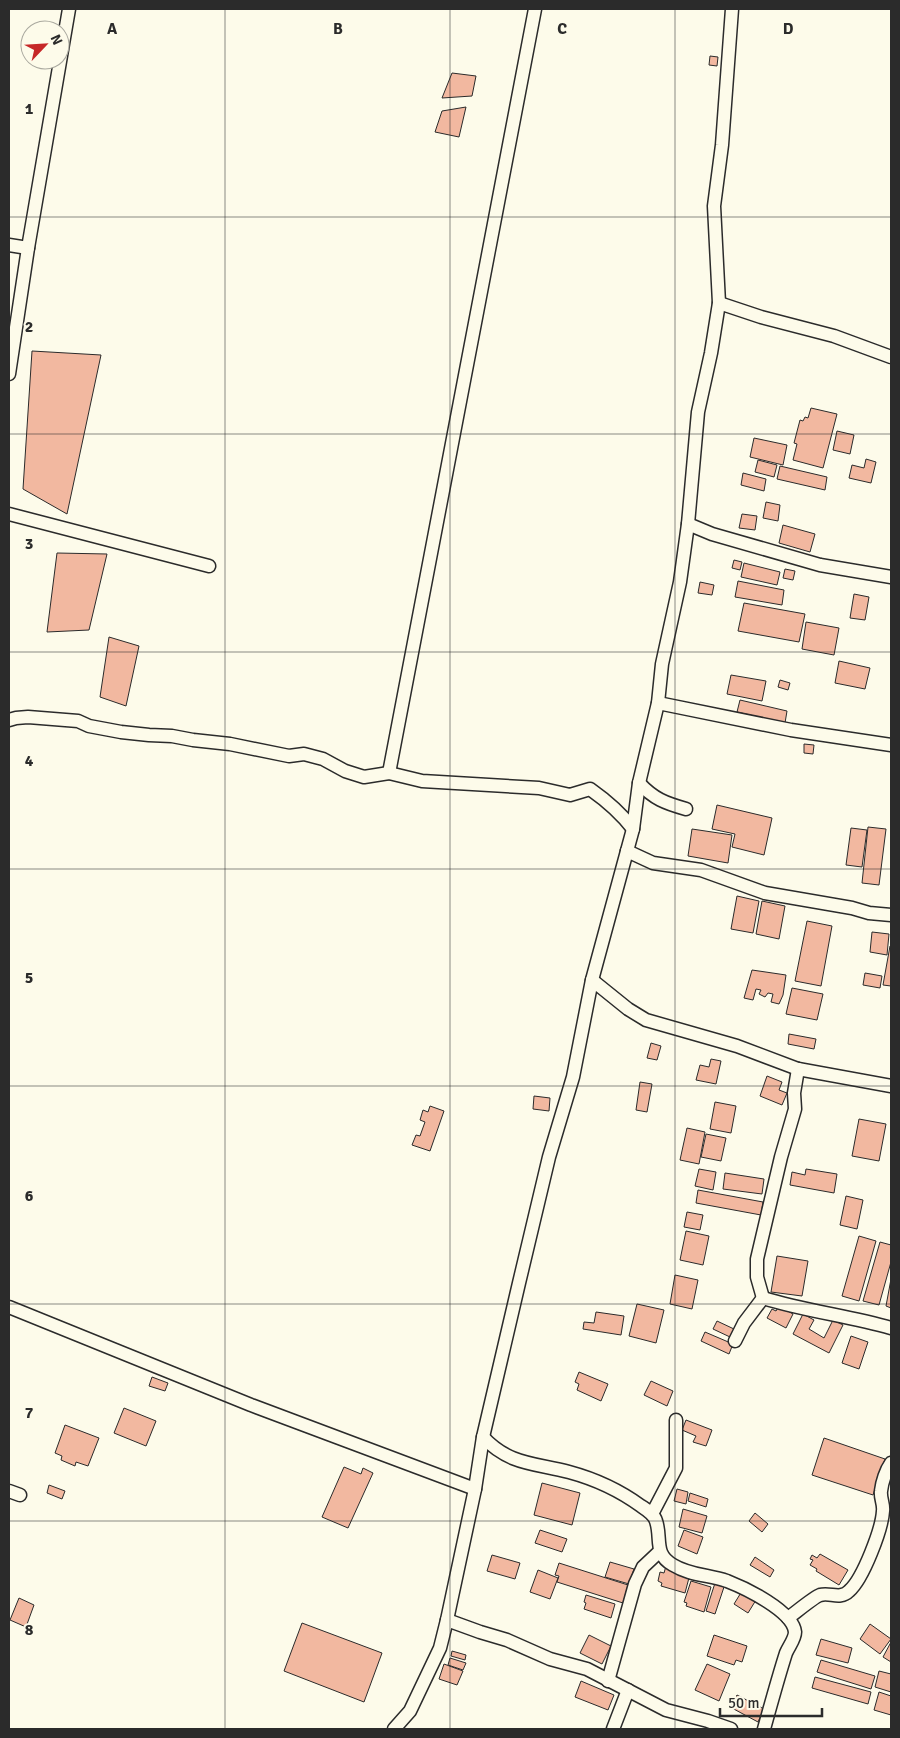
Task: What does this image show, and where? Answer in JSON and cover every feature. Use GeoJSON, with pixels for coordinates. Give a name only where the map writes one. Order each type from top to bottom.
{"type":"FeatureCollection","features":[{"type":"Feature","properties":{"kind":"street"},"geometry":{"type":"LineString","coordinates":[[9,374],[28,248],[69,9]]}},
{"type":"Feature","properties":{"kind":"street"},"geometry":{"type":"LineString","coordinates":[[389,773],[535,9]]}},
{"type":"Feature","properties":{"kind":"street"},"geometry":{"type":"LineString","coordinates":[[394,1729],[410,1711],[440,1648],[475,1489],[483,1437],[549,1157],[572,1077],[592,980],[633,829],[639,783],[658,703],[662,664],[680,582],[688,524],[698,412],[711,353],[719,303],[714,206],[722,145],[732,9]]}},
{"type":"Feature","properties":{"kind":"street"},"geometry":{"type":"LineString","coordinates":[[9,246],[28,248]]}},
{"type":"Feature","properties":{"kind":"street"},"geometry":{"type":"LineString","coordinates":[[719,303],[761,317],[834,336],[891,357]]}},
{"type":"Feature","properties":{"kind":"street"},"geometry":{"type":"LineString","coordinates":[[9,514],[209,566]]}},
{"type":"Feature","properties":{"kind":"street"},"geometry":{"type":"LineString","coordinates":[[688,524],[712,534],[820,565],[891,577]]}},
{"type":"Feature","properties":{"kind":"street"},"geometry":{"type":"LineString","coordinates":[[658,703],[782,728],[891,745]]}},
{"type":"Feature","properties":{"kind":"street"},"geometry":{"type":"LineString","coordinates":[[9,720],[28,717],[78,721],[89,726],[121,732],[172,736],[230,744],[289,756],[304,754],[323,759],[345,771],[364,777],[389,773],[407,779],[422,781],[539,788],[570,795],[590,789],[606,800],[633,829]]}},
{"type":"Feature","properties":{"kind":"street"},"geometry":{"type":"LineString","coordinates":[[639,783],[649,794],[662,801],[686,809]]}},
{"type":"Feature","properties":{"kind":"street"},"geometry":{"type":"LineString","coordinates":[[627,851],[653,863],[701,870],[765,893],[852,908],[869,913],[891,915]]}},
{"type":"Feature","properties":{"kind":"street"},"geometry":{"type":"LineString","coordinates":[[592,980],[628,1010],[646,1020],[737,1046],[798,1069],[891,1086]]}},
{"type":"Feature","properties":{"kind":"street"},"geometry":{"type":"LineString","coordinates":[[763,1298],[757,1277],[757,1259],[781,1157],[795,1109],[794,1093],[798,1069]]}},
{"type":"Feature","properties":{"kind":"street"},"geometry":{"type":"LineString","coordinates":[[763,1298],[792,1307],[831,1313],[891,1328]]}},
{"type":"Feature","properties":{"kind":"street"},"geometry":{"type":"LineString","coordinates":[[735,1341],[744,1323],[763,1298]]}},
{"type":"Feature","properties":{"kind":"street"},"geometry":{"type":"LineString","coordinates":[[9,1307],[251,1405],[475,1489]]}},
{"type":"Feature","properties":{"kind":"street"},"geometry":{"type":"LineString","coordinates":[[652,1514],[676,1468],[676,1420]]}},
{"type":"Feature","properties":{"kind":"street"},"geometry":{"type":"LineString","coordinates":[[483,1437],[505,1456],[570,1472],[606,1485],[623,1494],[652,1514],[656,1521],[660,1551],[671,1564],[685,1572],[718,1578],[753,1592],[788,1618],[795,1631],[794,1637],[787,1650],[764,1729]]}},
{"type":"Feature","properties":{"kind":"street"},"geometry":{"type":"LineString","coordinates":[[788,1618],[820,1595],[843,1596],[850,1590],[863,1572],[876,1538],[883,1510],[881,1492],[887,1468],[891,1463]]}},
{"type":"Feature","properties":{"kind":"street"},"geometry":{"type":"LineString","coordinates":[[608,1680],[635,1584],[643,1567],[660,1551]]}},
{"type":"Feature","properties":{"kind":"street"},"geometry":{"type":"LineString","coordinates":[[447,1620],[507,1640],[550,1659],[587,1669],[666,1710],[731,1729]]}},
{"type":"Feature","properties":{"kind":"street"},"geometry":{"type":"LineString","coordinates":[[613,1729],[628,1690]]}},
{"type":"Feature","properties":{"kind":"building"},"geometry":{"type":"Polygon","coordinates":[[[710,56],[718,57],[717,66],[709,65],[710,56]]]}},
{"type":"Feature","properties":{"kind":"building"},"geometry":{"type":"Polygon","coordinates":[[[452,73],[476,76],[472,96],[442,98],[452,73]]]}},
{"type":"Feature","properties":{"kind":"building"},"geometry":{"type":"Polygon","coordinates":[[[466,107],[459,137],[435,132],[442,111],[466,107]]]}},
{"type":"Feature","properties":{"kind":"building"},"geometry":{"type":"Polygon","coordinates":[[[32,351],[101,355],[67,514],[23,489],[32,351]]]}},
{"type":"Feature","properties":{"kind":"building"},"geometry":{"type":"Polygon","coordinates":[[[811,408],[837,414],[823,468],[793,460],[797,444],[794,443],[800,420],[803,421],[805,417],[808,418],[811,408]]]}},
{"type":"Feature","properties":{"kind":"building"},"geometry":{"type":"Polygon","coordinates":[[[837,431],[854,435],[850,454],[833,450],[837,431]]]}},
{"type":"Feature","properties":{"kind":"building"},"geometry":{"type":"Polygon","coordinates":[[[754,438],[787,445],[783,465],[750,457],[754,438]]]}},
{"type":"Feature","properties":{"kind":"building"},"geometry":{"type":"Polygon","coordinates":[[[866,459],[876,462],[871,483],[849,478],[852,465],[864,468],[866,459]]]}},
{"type":"Feature","properties":{"kind":"building"},"geometry":{"type":"Polygon","coordinates":[[[758,460],[777,465],[774,477],[755,472],[758,460]]]}},
{"type":"Feature","properties":{"kind":"building"},"geometry":{"type":"Polygon","coordinates":[[[780,466],[827,477],[825,490],[777,479],[780,466]]]}},
{"type":"Feature","properties":{"kind":"building"},"geometry":{"type":"Polygon","coordinates":[[[743,473],[766,479],[764,491],[741,485],[743,473]]]}},
{"type":"Feature","properties":{"kind":"building"},"geometry":{"type":"Polygon","coordinates":[[[766,502],[780,505],[778,521],[763,518],[766,502]]]}},
{"type":"Feature","properties":{"kind":"building"},"geometry":{"type":"Polygon","coordinates":[[[742,514],[757,516],[755,530],[739,528],[742,514]]]}},
{"type":"Feature","properties":{"kind":"building"},"geometry":{"type":"Polygon","coordinates":[[[783,525],[815,534],[810,552],[779,543],[783,525]]]}},
{"type":"Feature","properties":{"kind":"building"},"geometry":{"type":"Polygon","coordinates":[[[57,553],[107,554],[89,630],[47,632],[57,553]]]}},
{"type":"Feature","properties":{"kind":"building"},"geometry":{"type":"Polygon","coordinates":[[[734,560],[742,562],[740,570],[732,568],[734,560]]]}},
{"type":"Feature","properties":{"kind":"building"},"geometry":{"type":"Polygon","coordinates":[[[744,563],[780,572],[777,585],[741,577],[744,563]]]}},
{"type":"Feature","properties":{"kind":"building"},"geometry":{"type":"Polygon","coordinates":[[[785,569],[795,571],[793,580],[783,578],[785,569]]]}},
{"type":"Feature","properties":{"kind":"building"},"geometry":{"type":"Polygon","coordinates":[[[738,581],[784,590],[782,605],[735,597],[738,581]]]}},
{"type":"Feature","properties":{"kind":"building"},"geometry":{"type":"Polygon","coordinates":[[[700,582],[714,585],[712,595],[698,593],[700,582]]]}},
{"type":"Feature","properties":{"kind":"building"},"geometry":{"type":"Polygon","coordinates":[[[854,594],[869,597],[865,620],[850,618],[854,594]]]}},
{"type":"Feature","properties":{"kind":"building"},"geometry":{"type":"Polygon","coordinates":[[[744,603],[805,614],[799,642],[738,631],[744,603]]]}},
{"type":"Feature","properties":{"kind":"building"},"geometry":{"type":"Polygon","coordinates":[[[806,622],[839,628],[834,655],[802,649],[806,622]]]}},
{"type":"Feature","properties":{"kind":"building"},"geometry":{"type":"Polygon","coordinates":[[[109,637],[139,646],[126,706],[100,697],[109,637]]]}},
{"type":"Feature","properties":{"kind":"building"},"geometry":{"type":"Polygon","coordinates":[[[839,661],[870,668],[865,689],[835,683],[839,661]]]}},
{"type":"Feature","properties":{"kind":"building"},"geometry":{"type":"Polygon","coordinates":[[[731,675],[766,681],[762,701],[727,694],[731,675]]]}},
{"type":"Feature","properties":{"kind":"building"},"geometry":{"type":"Polygon","coordinates":[[[780,680],[790,683],[788,690],[778,687],[780,680]]]}},
{"type":"Feature","properties":{"kind":"building"},"geometry":{"type":"Polygon","coordinates":[[[740,700],[787,711],[785,723],[737,712],[740,700]]]}},
{"type":"Feature","properties":{"kind":"building"},"geometry":{"type":"Polygon","coordinates":[[[804,744],[814,745],[813,754],[804,753],[804,744]]]}},
{"type":"Feature","properties":{"kind":"building"},"geometry":{"type":"Polygon","coordinates":[[[717,805],[772,818],[764,855],[732,847],[735,834],[712,829],[717,805]]]}},
{"type":"Feature","properties":{"kind":"building"},"geometry":{"type":"Polygon","coordinates":[[[868,827],[886,829],[879,885],[862,883],[868,827]]]}},
{"type":"Feature","properties":{"kind":"building"},"geometry":{"type":"Polygon","coordinates":[[[851,828],[867,830],[862,867],[846,865],[851,828]]]}},
{"type":"Feature","properties":{"kind":"building"},"geometry":{"type":"Polygon","coordinates":[[[692,829],[732,835],[728,863],[688,856],[692,829]]]}},
{"type":"Feature","properties":{"kind":"building"},"geometry":{"type":"Polygon","coordinates":[[[737,896],[759,901],[753,933],[731,929],[737,896]]]}},
{"type":"Feature","properties":{"kind":"building"},"geometry":{"type":"Polygon","coordinates":[[[762,901],[785,906],[779,939],[756,934],[762,901]]]}},
{"type":"Feature","properties":{"kind":"building"},"geometry":{"type":"Polygon","coordinates":[[[807,921],[832,926],[821,986],[795,981],[807,921]]]}},
{"type":"Feature","properties":{"kind":"building"},"geometry":{"type":"Polygon","coordinates":[[[872,932],[889,934],[887,955],[870,952],[872,932]]]}},
{"type":"Feature","properties":{"kind":"building"},"geometry":{"type":"Polygon","coordinates":[[[891,946],[891,986],[883,985],[891,946]]]}},
{"type":"Feature","properties":{"kind":"building"},"geometry":{"type":"Polygon","coordinates":[[[752,970],[786,975],[783,995],[779,1004],[771,1002],[773,994],[768,993],[765,997],[759,994],[761,990],[756,989],[753,1000],[744,998],[752,970]]]}},
{"type":"Feature","properties":{"kind":"building"},"geometry":{"type":"Polygon","coordinates":[[[865,973],[882,976],[880,988],[863,985],[865,973]]]}},
{"type":"Feature","properties":{"kind":"building"},"geometry":{"type":"Polygon","coordinates":[[[792,988],[823,994],[817,1020],[786,1014],[792,988]]]}},
{"type":"Feature","properties":{"kind":"building"},"geometry":{"type":"Polygon","coordinates":[[[789,1034],[816,1039],[814,1049],[788,1044],[789,1034]]]}},
{"type":"Feature","properties":{"kind":"building"},"geometry":{"type":"Polygon","coordinates":[[[651,1043],[661,1046],[657,1060],[647,1058],[651,1043]]]}},
{"type":"Feature","properties":{"kind":"building"},"geometry":{"type":"Polygon","coordinates":[[[711,1059],[721,1061],[716,1084],[696,1080],[700,1065],[709,1067],[711,1059]]]}},
{"type":"Feature","properties":{"kind":"building"},"geometry":{"type":"Polygon","coordinates":[[[767,1076],[782,1082],[779,1090],[787,1093],[782,1105],[760,1096],[767,1076]]]}},
{"type":"Feature","properties":{"kind":"building"},"geometry":{"type":"Polygon","coordinates":[[[640,1082],[652,1084],[647,1112],[636,1110],[640,1082]]]}},
{"type":"Feature","properties":{"kind":"building"},"geometry":{"type":"Polygon","coordinates":[[[534,1096],[550,1098],[549,1111],[533,1109],[534,1096]]]}},
{"type":"Feature","properties":{"kind":"building"},"geometry":{"type":"Polygon","coordinates":[[[715,1102],[736,1106],[731,1133],[710,1129],[715,1102]]]}},
{"type":"Feature","properties":{"kind":"building"},"geometry":{"type":"Polygon","coordinates":[[[430,1106],[444,1111],[430,1151],[412,1145],[416,1135],[420,1136],[425,1122],[420,1120],[423,1110],[428,1112],[430,1106]]]}},
{"type":"Feature","properties":{"kind":"building"},"geometry":{"type":"Polygon","coordinates":[[[859,1119],[886,1124],[879,1161],[852,1156],[859,1119]]]}},
{"type":"Feature","properties":{"kind":"building"},"geometry":{"type":"Polygon","coordinates":[[[687,1128],[705,1132],[699,1164],[680,1160],[687,1128]]]}},
{"type":"Feature","properties":{"kind":"building"},"geometry":{"type":"Polygon","coordinates":[[[706,1134],[726,1138],[721,1161],[701,1157],[706,1134]]]}},
{"type":"Feature","properties":{"kind":"building"},"geometry":{"type":"Polygon","coordinates":[[[699,1169],[716,1172],[713,1190],[695,1186],[699,1169]]]}},
{"type":"Feature","properties":{"kind":"building"},"geometry":{"type":"Polygon","coordinates":[[[806,1169],[837,1174],[834,1193],[790,1185],[792,1172],[805,1175],[806,1169]]]}},
{"type":"Feature","properties":{"kind":"building"},"geometry":{"type":"Polygon","coordinates":[[[725,1173],[764,1179],[762,1194],[723,1189],[725,1173]]]}},
{"type":"Feature","properties":{"kind":"building"},"geometry":{"type":"Polygon","coordinates":[[[698,1190],[763,1202],[761,1215],[696,1203],[698,1190]]]}},
{"type":"Feature","properties":{"kind":"building"},"geometry":{"type":"Polygon","coordinates":[[[846,1196],[863,1200],[857,1229],[840,1225],[846,1196]]]}},
{"type":"Feature","properties":{"kind":"building"},"geometry":{"type":"Polygon","coordinates":[[[687,1212],[703,1215],[700,1230],[684,1227],[687,1212]]]}},
{"type":"Feature","properties":{"kind":"building"},"geometry":{"type":"Polygon","coordinates":[[[686,1231],[709,1236],[703,1265],[680,1260],[686,1231]]]}},
{"type":"Feature","properties":{"kind":"building"},"geometry":{"type":"Polygon","coordinates":[[[859,1236],[876,1241],[859,1301],[842,1296],[859,1236]]]}},
{"type":"Feature","properties":{"kind":"building"},"geometry":{"type":"Polygon","coordinates":[[[880,1242],[891,1245],[891,1262],[879,1305],[863,1301],[880,1242]]]}},
{"type":"Feature","properties":{"kind":"building"},"geometry":{"type":"Polygon","coordinates":[[[777,1256],[808,1261],[802,1296],[771,1292],[777,1256]]]}},
{"type":"Feature","properties":{"kind":"building"},"geometry":{"type":"Polygon","coordinates":[[[675,1275],[698,1280],[692,1309],[670,1304],[675,1275]]]}},
{"type":"Feature","properties":{"kind":"building"},"geometry":{"type":"Polygon","coordinates":[[[891,1279],[891,1308],[886,1306],[891,1279]]]}},
{"type":"Feature","properties":{"kind":"building"},"geometry":{"type":"Polygon","coordinates":[[[637,1304],[664,1310],[656,1343],[629,1336],[637,1304]]]}},
{"type":"Feature","properties":{"kind":"building"},"geometry":{"type":"Polygon","coordinates":[[[779,1306],[793,1314],[786,1328],[767,1318],[772,1309],[776,1311],[779,1306]]]}},
{"type":"Feature","properties":{"kind":"building"},"geometry":{"type":"Polygon","coordinates":[[[596,1312],[624,1316],[621,1335],[583,1329],[584,1322],[594,1323],[596,1312]]]}},
{"type":"Feature","properties":{"kind":"building"},"geometry":{"type":"Polygon","coordinates":[[[803,1314],[814,1320],[809,1329],[824,1338],[833,1320],[843,1325],[829,1353],[793,1334],[803,1314]]]}},
{"type":"Feature","properties":{"kind":"building"},"geometry":{"type":"Polygon","coordinates":[[[717,1321],[734,1329],[730,1337],[713,1329],[717,1321]]]}},
{"type":"Feature","properties":{"kind":"building"},"geometry":{"type":"Polygon","coordinates":[[[705,1332],[733,1344],[729,1354],[701,1341],[705,1332]]]}},
{"type":"Feature","properties":{"kind":"building"},"geometry":{"type":"Polygon","coordinates":[[[851,1336],[868,1342],[859,1369],[842,1363],[851,1336]]]}},
{"type":"Feature","properties":{"kind":"building"},"geometry":{"type":"Polygon","coordinates":[[[579,1372],[608,1384],[601,1401],[577,1390],[579,1384],[575,1382],[579,1372]]]}},
{"type":"Feature","properties":{"kind":"building"},"geometry":{"type":"Polygon","coordinates":[[[152,1377],[168,1383],[165,1391],[149,1386],[152,1377]]]}},
{"type":"Feature","properties":{"kind":"building"},"geometry":{"type":"Polygon","coordinates":[[[651,1381],[673,1391],[667,1406],[644,1395],[651,1381]]]}},
{"type":"Feature","properties":{"kind":"building"},"geometry":{"type":"Polygon","coordinates":[[[124,1408],[156,1421],[146,1446],[114,1433],[124,1408]]]}},
{"type":"Feature","properties":{"kind":"building"},"geometry":{"type":"Polygon","coordinates":[[[686,1420],[712,1430],[706,1446],[693,1442],[696,1436],[682,1430],[686,1420]]]}},
{"type":"Feature","properties":{"kind":"building"},"geometry":{"type":"Polygon","coordinates":[[[65,1425],[99,1438],[88,1466],[76,1462],[75,1466],[61,1460],[62,1456],[55,1453],[65,1425]]]}},
{"type":"Feature","properties":{"kind":"building"},"geometry":{"type":"Polygon","coordinates":[[[824,1438],[885,1459],[873,1495],[812,1475],[824,1438]]]}},
{"type":"Feature","properties":{"kind":"building"},"geometry":{"type":"Polygon","coordinates":[[[344,1467],[361,1474],[363,1468],[373,1473],[348,1528],[322,1517],[344,1467]]]}},
{"type":"Feature","properties":{"kind":"building"},"geometry":{"type":"Polygon","coordinates":[[[542,1483],[580,1493],[572,1525],[534,1515],[542,1483]]]}},
{"type":"Feature","properties":{"kind":"building"},"geometry":{"type":"Polygon","coordinates":[[[49,1485],[65,1491],[62,1499],[47,1493],[49,1485]]]}},
{"type":"Feature","properties":{"kind":"building"},"geometry":{"type":"Polygon","coordinates":[[[677,1489],[688,1492],[686,1504],[674,1501],[677,1489]]]}},
{"type":"Feature","properties":{"kind":"building"},"geometry":{"type":"Polygon","coordinates":[[[690,1493],[708,1499],[706,1507],[688,1501],[690,1493]]]}},
{"type":"Feature","properties":{"kind":"building"},"geometry":{"type":"Polygon","coordinates":[[[683,1509],[707,1516],[702,1533],[679,1527],[683,1509]]]}},
{"type":"Feature","properties":{"kind":"building"},"geometry":{"type":"Polygon","coordinates":[[[755,1513],[768,1524],[762,1532],[749,1521],[755,1513]]]}},
{"type":"Feature","properties":{"kind":"building"},"geometry":{"type":"Polygon","coordinates":[[[540,1530],[567,1539],[562,1552],[535,1543],[540,1530]]]}},
{"type":"Feature","properties":{"kind":"building"},"geometry":{"type":"Polygon","coordinates":[[[684,1530],[703,1537],[697,1554],[678,1546],[684,1530]]]}},
{"type":"Feature","properties":{"kind":"building"},"geometry":{"type":"Polygon","coordinates":[[[820,1554],[848,1570],[839,1585],[816,1571],[817,1569],[810,1565],[813,1560],[810,1559],[812,1555],[817,1558],[820,1554]]]}},
{"type":"Feature","properties":{"kind":"building"},"geometry":{"type":"Polygon","coordinates":[[[492,1555],[520,1563],[515,1579],[487,1571],[492,1555]]]}},
{"type":"Feature","properties":{"kind":"building"},"geometry":{"type":"Polygon","coordinates":[[[755,1557],[774,1570],[770,1577],[750,1565],[755,1557]]]}},
{"type":"Feature","properties":{"kind":"building"},"geometry":{"type":"Polygon","coordinates":[[[610,1562],[634,1569],[629,1584],[605,1577],[610,1562]]]}},
{"type":"Feature","properties":{"kind":"building"},"geometry":{"type":"Polygon","coordinates":[[[559,1563],[628,1585],[623,1603],[557,1582],[559,1576],[555,1575],[559,1563]]]}},
{"type":"Feature","properties":{"kind":"building"},"geometry":{"type":"Polygon","coordinates":[[[666,1566],[690,1574],[685,1593],[661,1586],[662,1583],[658,1581],[660,1572],[664,1573],[666,1566]]]}},
{"type":"Feature","properties":{"kind":"building"},"geometry":{"type":"Polygon","coordinates":[[[538,1570],[558,1578],[550,1599],[530,1592],[538,1570]]]}},
{"type":"Feature","properties":{"kind":"building"},"geometry":{"type":"Polygon","coordinates":[[[691,1581],[711,1587],[704,1612],[686,1606],[687,1603],[684,1602],[691,1581]]]}},
{"type":"Feature","properties":{"kind":"building"},"geometry":{"type":"Polygon","coordinates":[[[715,1583],[724,1587],[715,1614],[706,1611],[715,1583]]]}},
{"type":"Feature","properties":{"kind":"building"},"geometry":{"type":"Polygon","coordinates":[[[742,1591],[756,1600],[748,1613],[734,1604],[742,1591]]]}},
{"type":"Feature","properties":{"kind":"building"},"geometry":{"type":"Polygon","coordinates":[[[586,1595],[615,1604],[611,1618],[584,1609],[586,1595]]]}},
{"type":"Feature","properties":{"kind":"building"},"geometry":{"type":"Polygon","coordinates":[[[19,1598],[34,1605],[26,1627],[10,1620],[19,1598]]]}},
{"type":"Feature","properties":{"kind":"building"},"geometry":{"type":"Polygon","coordinates":[[[302,1623],[382,1653],[364,1702],[284,1671],[302,1623]]]}},
{"type":"Feature","properties":{"kind":"building"},"geometry":{"type":"Polygon","coordinates":[[[870,1624],[891,1639],[880,1654],[860,1639],[870,1624]]]}},
{"type":"Feature","properties":{"kind":"building"},"geometry":{"type":"Polygon","coordinates":[[[589,1635],[611,1646],[602,1664],[580,1653],[589,1635]]]}},
{"type":"Feature","properties":{"kind":"building"},"geometry":{"type":"Polygon","coordinates":[[[714,1635],[747,1646],[742,1662],[736,1660],[734,1665],[707,1656],[714,1635]]]}},
{"type":"Feature","properties":{"kind":"building"},"geometry":{"type":"Polygon","coordinates":[[[821,1639],[852,1648],[848,1663],[816,1655],[821,1639]]]}},
{"type":"Feature","properties":{"kind":"building"},"geometry":{"type":"Polygon","coordinates":[[[891,1642],[891,1662],[883,1657],[891,1642]]]}},
{"type":"Feature","properties":{"kind":"building"},"geometry":{"type":"Polygon","coordinates":[[[452,1651],[466,1655],[465,1660],[451,1656],[452,1651]]]}},
{"type":"Feature","properties":{"kind":"building"},"geometry":{"type":"Polygon","coordinates":[[[450,1658],[466,1663],[463,1670],[448,1665],[450,1658]]]}},
{"type":"Feature","properties":{"kind":"building"},"geometry":{"type":"Polygon","coordinates":[[[821,1660],[875,1676],[871,1689],[817,1672],[821,1660]]]}},
{"type":"Feature","properties":{"kind":"building"},"geometry":{"type":"Polygon","coordinates":[[[444,1664],[463,1671],[457,1685],[439,1679],[444,1664]]]}},
{"type":"Feature","properties":{"kind":"building"},"geometry":{"type":"Polygon","coordinates":[[[707,1664],[730,1674],[719,1701],[695,1690],[707,1664]]]}},
{"type":"Feature","properties":{"kind":"building"},"geometry":{"type":"Polygon","coordinates":[[[879,1671],[891,1674],[891,1692],[875,1687],[879,1671]]]}},
{"type":"Feature","properties":{"kind":"building"},"geometry":{"type":"Polygon","coordinates":[[[815,1677],[871,1692],[868,1704],[812,1688],[815,1677]]]}},
{"type":"Feature","properties":{"kind":"building"},"geometry":{"type":"Polygon","coordinates":[[[581,1681],[614,1695],[608,1710],[575,1697],[581,1681]]]}},
{"type":"Feature","properties":{"kind":"building"},"geometry":{"type":"Polygon","coordinates":[[[879,1692],[891,1696],[891,1715],[874,1710],[879,1692]]]}},
{"type":"Feature","properties":{"kind":"building"},"geometry":{"type":"Polygon","coordinates":[[[737,1695],[764,1709],[758,1722],[730,1707],[737,1695]]]}}]}
